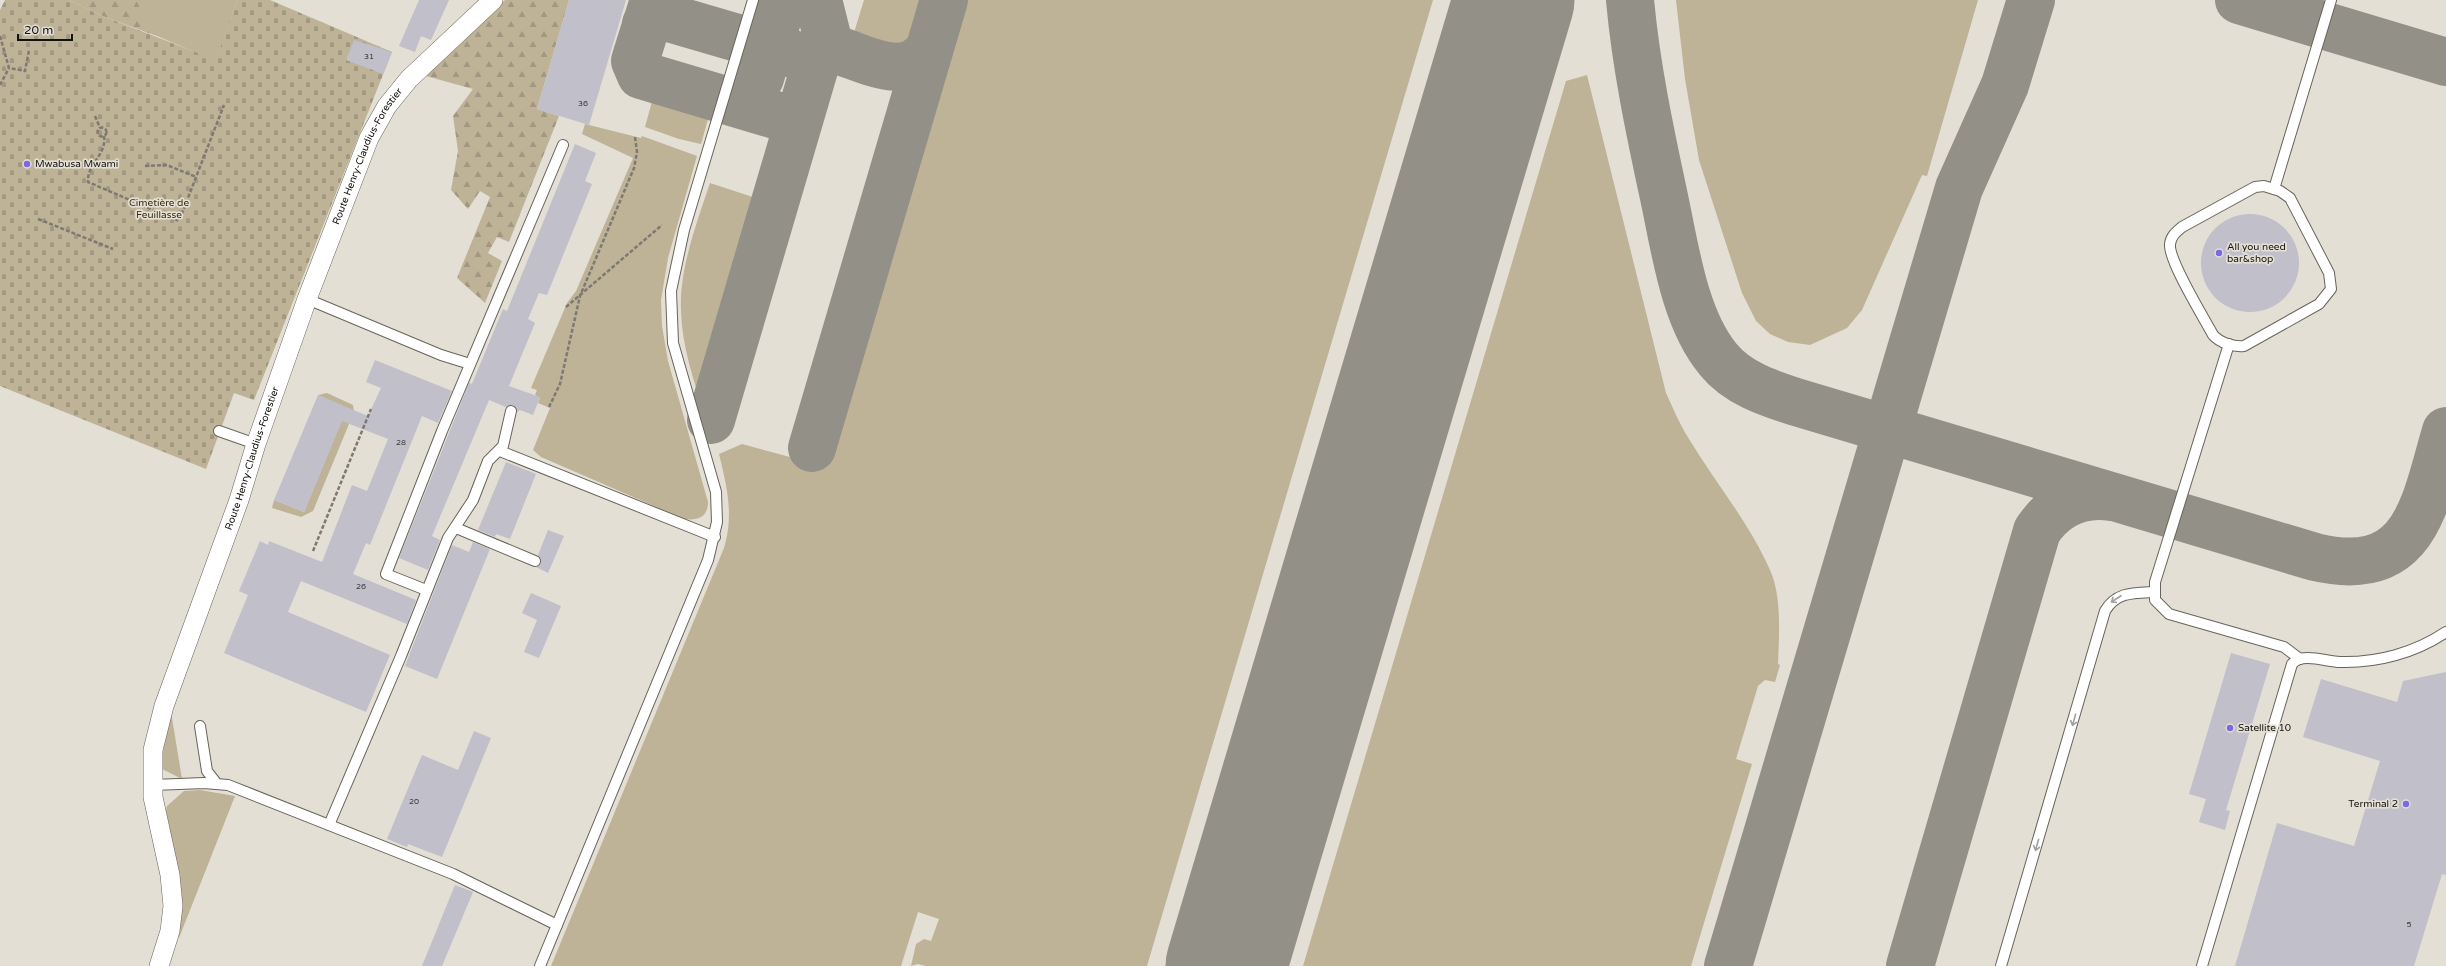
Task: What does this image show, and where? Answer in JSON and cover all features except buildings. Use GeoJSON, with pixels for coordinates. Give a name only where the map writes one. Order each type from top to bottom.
{"type":"FeatureCollection","features":[{"type":"Feature","properties":{"kind":"street","name":"Route Henry-Claudius-Forestier"},"geometry":{"type":"LineString","coordinates":[[159,966],[170,931],[173,906],[170,875],[153,797],[153,750],[164,706],[239,500],[256,444],[307,299],[359,163],[388,106],[409,79],[493,0]]}},
{"type":"Feature","properties":{"kind":"lane"},"geometry":{"type":"LineString","coordinates":[[540,966],[708,560],[715,537],[717,522],[716,492],[673,343],[671,291],[684,230],[753,0]]}},
{"type":"Feature","properties":{"kind":"lane"},"geometry":{"type":"LineString","coordinates":[[2274,189],[2331,0]]}},
{"type":"Feature","properties":{"kind":"lane"},"geometry":{"type":"LineString","coordinates":[[426,590],[386,574],[470,364],[563,145]]}},
{"type":"Feature","properties":{"kind":"lane"},"geometry":{"type":"LineString","coordinates":[[2264,186],[2274,189],[2290,198],[2330,273],[2331,289],[2319,304],[2244,346],[2229,344],[2217,340],[2173,260],[2170,246],[2171,238],[2182,227],[2255,187],[2264,186]]}},
{"type":"Feature","properties":{"kind":"lane"},"geometry":{"type":"LineString","coordinates":[[307,299],[440,354],[470,364]]}},
{"type":"Feature","properties":{"kind":"lane"},"geometry":{"type":"LineString","coordinates":[[2229,344],[2154,592],[2160,607],[2169,614],[2284,647],[2300,659]]}},
{"type":"Feature","properties":{"kind":"lane"},"geometry":{"type":"LineString","coordinates":[[329,825],[448,538],[473,500],[488,461],[500,451],[511,411]]}},
{"type":"Feature","properties":{"kind":"lane"},"geometry":{"type":"LineString","coordinates":[[219,431],[256,444]]}},
{"type":"Feature","properties":{"kind":"lane"},"geometry":{"type":"LineString","coordinates":[[500,451],[715,537]]}},
{"type":"Feature","properties":{"kind":"lane"},"geometry":{"type":"LineString","coordinates":[[456,528],[535,561]]}},
{"type":"Feature","properties":{"kind":"lane"},"geometry":{"type":"LineString","coordinates":[[2001,966],[2105,612],[2110,603],[2117,597],[2127,594],[2154,592]]}},
{"type":"Feature","properties":{"kind":"lane"},"geometry":{"type":"LineString","coordinates":[[2202,966],[2289,669],[2294,662],[2300,659],[2340,662],[2377,660],[2412,650],[2446,632]]}},
{"type":"Feature","properties":{"kind":"lane"},"geometry":{"type":"LineString","coordinates":[[200,726],[208,771],[217,784]]}},
{"type":"Feature","properties":{"kind":"lane"},"geometry":{"type":"LineString","coordinates":[[153,785],[228,785],[453,874],[557,925]]}},
{"type":"Feature","properties":{"kind":"path"},"geometry":{"type":"LineString","coordinates":[[0,36],[9,68],[0,85]]}},
{"type":"Feature","properties":{"kind":"path"},"geometry":{"type":"LineString","coordinates":[[9,68],[25,71],[29,50]]}},
{"type":"Feature","properties":{"kind":"path"},"geometry":{"type":"LineString","coordinates":[[100,128],[106,131],[104,136],[104,149],[90,166],[88,182],[179,221],[224,105]]}},
{"type":"Feature","properties":{"kind":"path"},"geometry":{"type":"LineString","coordinates":[[95,116],[100,128],[98,133],[104,136]]}},
{"type":"Feature","properties":{"kind":"path"},"geometry":{"type":"LineString","coordinates":[[549,407],[560,384],[580,296],[634,168],[637,152],[635,137]]}},
{"type":"Feature","properties":{"kind":"path"},"geometry":{"type":"LineString","coordinates":[[145,166],[167,165],[196,177]]}},
{"type":"Feature","properties":{"kind":"path"},"geometry":{"type":"LineString","coordinates":[[38,219],[113,249]]}},
{"type":"Feature","properties":{"kind":"path"},"geometry":{"type":"LineString","coordinates":[[566,307],[662,225]]}},
{"type":"Feature","properties":{"kind":"path"},"geometry":{"type":"LineString","coordinates":[[314,552],[371,409]]}},
{"type":"Feature","properties":{"kind":"green space","name":"Cimetière de Feuillasse"},"geometry":{"type":"Polygon","coordinates":[[[5,0],[69,0],[100,15],[216,60],[237,0],[270,0],[392,52],[254,400],[234,393],[206,469],[0,386],[0,10],[5,0]]]}},
{"type":"Feature","properties":{"kind":"green space"},"geometry":{"type":"Polygon","coordinates":[[[69,0],[136,0],[141,11],[144,26],[147,30],[159,37],[100,15],[69,0]]]}},
{"type":"Feature","properties":{"kind":"green space"},"geometry":{"type":"Polygon","coordinates":[[[136,0],[237,0],[216,61],[150,33],[143,26],[136,0]]]}},
{"type":"Feature","properties":{"kind":"green space"},"geometry":{"type":"Polygon","coordinates":[[[505,0],[569,0],[537,109],[559,116],[509,242],[497,237],[488,253],[502,261],[485,303],[457,278],[490,197],[480,191],[468,209],[451,190],[458,151],[453,116],[473,89],[426,76],[505,0]]]}},
{"type":"Feature","properties":{"kind":"green space"},"geometry":{"type":"Polygon","coordinates":[[[864,0],[937,0],[931,24],[923,44],[917,51],[908,55],[897,55],[882,52],[859,43],[853,36],[864,0]]]}},
{"type":"Feature","properties":{"kind":"green space"},"geometry":{"type":"Polygon","coordinates":[[[955,0],[1433,0],[1147,966],[926,966],[918,964],[911,966],[916,944],[924,939],[931,941],[939,919],[918,912],[901,966],[551,966],[724,548],[729,524],[729,512],[725,478],[719,454],[742,444],[816,464],[955,0]]]}},
{"type":"Feature","properties":{"kind":"green space"},"geometry":{"type":"Polygon","coordinates":[[[1676,0],[1978,0],[1927,176],[1922,175],[1862,310],[1847,328],[1810,345],[1788,342],[1770,334],[1756,321],[1742,293],[1699,160],[1685,79],[1676,0]]]}},
{"type":"Feature","properties":{"kind":"green space"},"geometry":{"type":"Polygon","coordinates":[[[1587,75],[1666,393],[1686,434],[1753,536],[1774,580],[1778,604],[1778,664],[1780,665],[1775,682],[1765,680],[1758,686],[1736,759],[1752,764],[1691,966],[1303,966],[1566,81],[1587,75]]]}},
{"type":"Feature","properties":{"kind":"green space"},"geometry":{"type":"Polygon","coordinates":[[[654,94],[710,112],[701,144],[679,139],[645,127],[654,94]]]}},
{"type":"Feature","properties":{"kind":"green space"},"geometry":{"type":"Polygon","coordinates":[[[585,124],[641,138],[642,136],[697,156],[668,258],[661,300],[662,326],[668,361],[708,502],[706,511],[701,517],[698,518],[684,519],[541,457],[533,450],[550,408],[538,403],[540,398],[535,395],[537,390],[531,388],[567,303],[576,291],[633,158],[582,134],[585,124]]]}},
{"type":"Feature","properties":{"kind":"green space"},"geometry":{"type":"Polygon","coordinates":[[[710,183],[762,200],[754,227],[763,231],[705,415],[686,351],[682,324],[681,295],[690,246],[710,183]]]}},
{"type":"Feature","properties":{"kind":"green space"},"geometry":{"type":"Polygon","coordinates":[[[327,393],[353,405],[354,412],[313,511],[301,517],[272,508],[274,500],[304,512],[347,408],[318,395],[327,393]]]}},
{"type":"Feature","properties":{"kind":"green space"},"geometry":{"type":"Polygon","coordinates":[[[171,712],[182,779],[160,768],[171,712]]]}},
{"type":"Feature","properties":{"kind":"green space"},"geometry":{"type":"Polygon","coordinates":[[[200,790],[235,796],[179,938],[182,895],[166,810],[167,806],[184,791],[200,790]]]}},
{"type":"Feature","properties":{"kind":"taxiway"},"geometry":{"type":"LineString","coordinates":[[654,0],[635,61],[641,75],[782,117],[794,117],[802,109]]}},
{"type":"Feature","properties":{"kind":"taxiway"},"geometry":{"type":"LineString","coordinates":[[760,78],[783,0]]}},
{"type":"Feature","properties":{"kind":"taxiway"},"geometry":{"type":"LineString","coordinates":[[818,0],[829,44],[837,50]]}},
{"type":"Feature","properties":{"kind":"taxiway"},"geometry":{"type":"LineString","coordinates":[[812,448],[944,0]]}},
{"type":"Feature","properties":{"kind":"taxiway"},"geometry":{"type":"LineString","coordinates":[[1630,0],[1636,49],[1649,124],[1682,282],[1697,324],[1706,342],[1718,359],[1734,375],[1744,381],[1764,391],[1796,402],[2315,557],[2349,562],[2375,558],[2395,547],[2410,531],[2422,510],[2446,431]]}},
{"type":"Feature","properties":{"kind":"taxiway"},"geometry":{"type":"LineString","coordinates":[[1728,966],[1959,188],[2005,85],[2031,0]]}},
{"type":"Feature","properties":{"kind":"taxiway"},"geometry":{"type":"LineString","coordinates":[[2239,0],[2446,62]]}},
{"type":"Feature","properties":{"kind":"taxiway"},"geometry":{"type":"LineString","coordinates":[[646,24],[662,16],[810,59],[818,56]]}},
{"type":"Feature","properties":{"kind":"taxiway"},"geometry":{"type":"LineString","coordinates":[[711,420],[818,56],[829,50],[837,50],[874,63],[898,67],[909,65],[919,60],[929,50]]}},
{"type":"Feature","properties":{"kind":"taxiway"},"geometry":{"type":"LineString","coordinates":[[1910,966],[2037,531],[2051,514],[2069,502],[2089,497],[2112,497]]}},
{"type":"Feature","properties":{"kind":"runway"},"geometry":{"type":"LineString","coordinates":[[1226,966],[1514,0]]}},
{"type":"Feature","properties":{"kind":"place","name":"Mwabusa Mwami"},"geometry":{"type":"Point","coordinates":[27,164]}},
{"type":"Feature","properties":{"kind":"place","name":"All you need bar&shop"},"geometry":{"type":"Point","coordinates":[2219,253]}},
{"type":"Feature","properties":{"kind":"place","name":"Satellite 10"},"geometry":{"type":"Point","coordinates":[2230,728]}},
{"type":"Feature","properties":{"kind":"place","name":"Terminal 2"},"geometry":{"type":"Point","coordinates":[2406,804]}}]}
